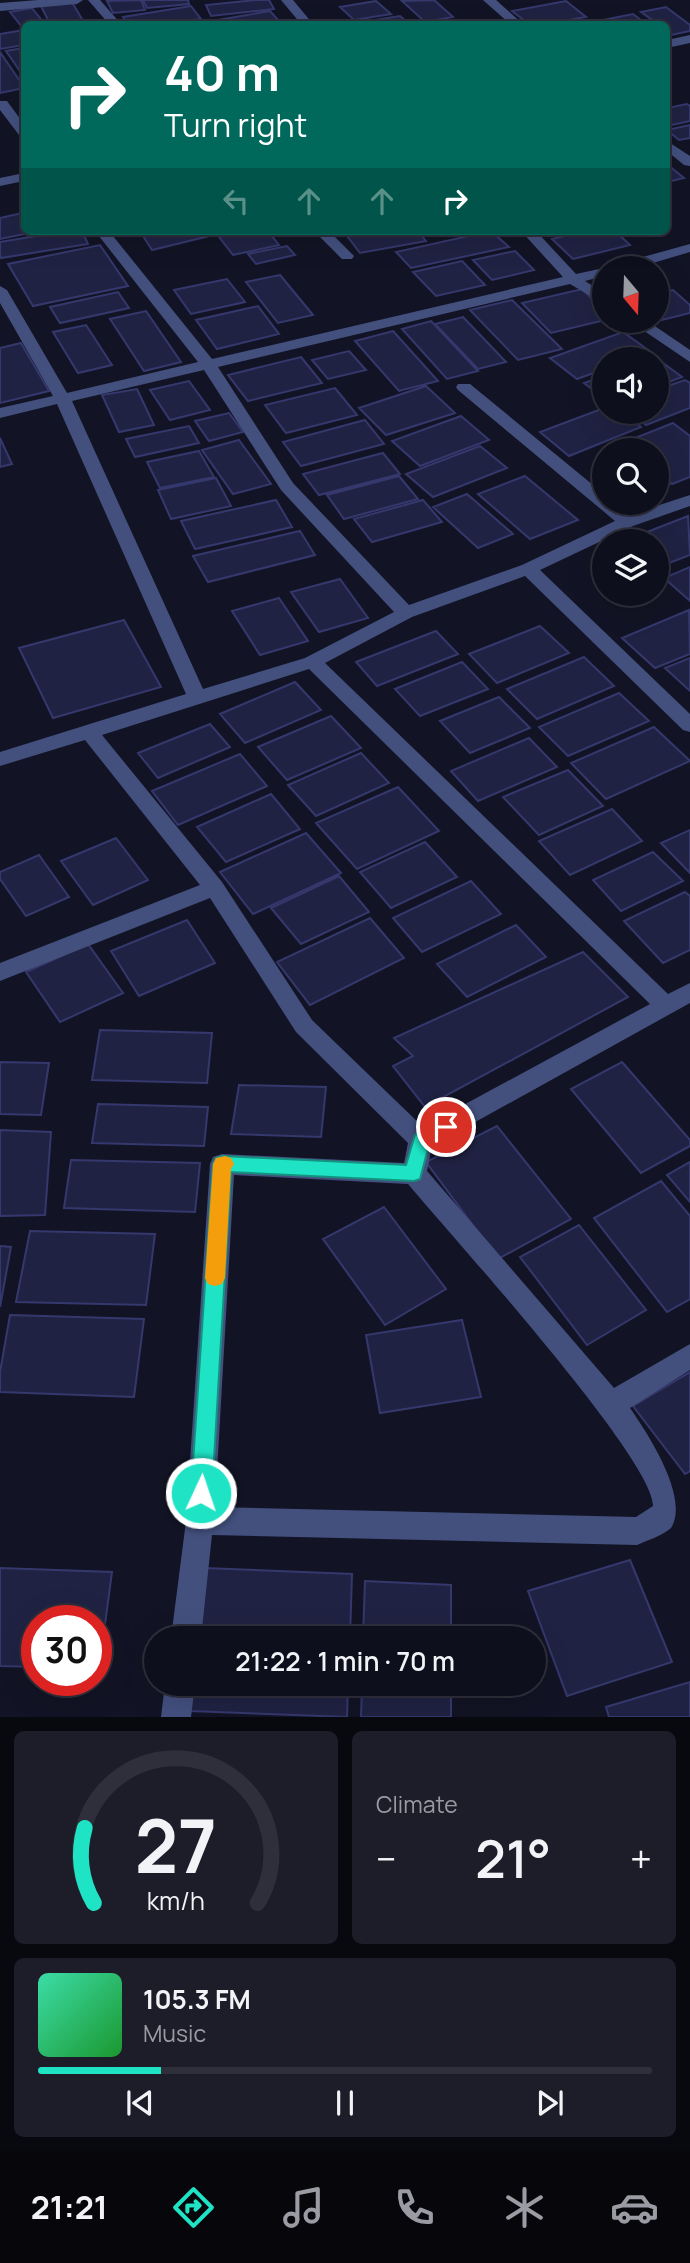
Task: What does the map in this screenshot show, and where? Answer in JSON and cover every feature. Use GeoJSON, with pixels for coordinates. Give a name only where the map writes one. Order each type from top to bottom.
{"type":"FeatureCollection","features":[{"type":"Feature","properties":{"kind":"street"},"geometry":{"type":"LineString","coordinates":[[0,7],[77,0]]}},
{"type":"Feature","properties":{"kind":"street"},"geometry":{"type":"LineString","coordinates":[[94,0],[112,21]]}},
{"type":"Feature","properties":{"kind":"street"},"geometry":{"type":"LineString","coordinates":[[287,0],[304,21]]}},
{"type":"Feature","properties":{"kind":"street"},"geometry":{"type":"LineString","coordinates":[[489,0],[514,21]]}},
{"type":"Feature","properties":{"kind":"street"},"geometry":{"type":"LineString","coordinates":[[670,43],[690,39]]}},
{"type":"Feature","properties":{"kind":"street"},"geometry":{"type":"LineString","coordinates":[[2,104],[21,128]]}},
{"type":"Feature","properties":{"kind":"street"},"geometry":{"type":"LineString","coordinates":[[670,147],[688,162]]}},
{"type":"Feature","properties":{"kind":"street"},"geometry":{"type":"LineString","coordinates":[[0,182],[21,178]]}},
{"type":"Feature","properties":{"kind":"street"},"geometry":{"type":"LineString","coordinates":[[105,235],[209,365],[287,486],[406,613]]}},
{"type":"Feature","properties":{"kind":"street"},"geometry":{"type":"LineString","coordinates":[[325,235],[347,256]]}},
{"type":"Feature","properties":{"kind":"street"},"geometry":{"type":"LineString","coordinates":[[532,235],[574,280],[592,292]]}},
{"type":"Feature","properties":{"kind":"street"},"geometry":{"type":"LineString","coordinates":[[662,256],[690,248]]}},
{"type":"Feature","properties":{"kind":"street"},"geometry":{"type":"LineString","coordinates":[[0,413],[428,311],[592,275]]}},
{"type":"Feature","properties":{"kind":"street"},"geometry":{"type":"LineString","coordinates":[[0,290],[63,399],[197,697]]}},
{"type":"Feature","properties":{"kind":"street"},"geometry":{"type":"LineString","coordinates":[[654,333],[690,357]]}},
{"type":"Feature","properties":{"kind":"street"},"geometry":{"type":"LineString","coordinates":[[464,387],[627,522]]}},
{"type":"Feature","properties":{"kind":"street"},"geometry":{"type":"LineString","coordinates":[[0,759],[312,662],[406,613],[528,569],[627,522],[690,500]]}},
{"type":"Feature","properties":{"kind":"street"},"geometry":{"type":"LineString","coordinates":[[528,569],[690,724]]}},
{"type":"Feature","properties":{"kind":"street"},"geometry":{"type":"LineString","coordinates":[[312,662],[666,1006]]}},
{"type":"Feature","properties":{"kind":"street"},"geometry":{"type":"LineString","coordinates":[[89,732],[214,888],[304,1026],[421,1140]]}},
{"type":"Feature","properties":{"kind":"street"},"geometry":{"type":"LineString","coordinates":[[0,972],[214,888]]}},
{"type":"Feature","properties":{"kind":"street"},"geometry":{"type":"LineString","coordinates":[[414,1174],[421,1140],[690,992]]}},
{"type":"Feature","properties":{"kind":"street"},"geometry":{"type":"LineString","coordinates":[[187,1626],[200,1521],[222,1164],[414,1174],[611,1405],[657,1473],[667,1493],[668,1508],[658,1521],[637,1531],[200,1521]]}},
{"type":"Feature","properties":{"kind":"street"},"geometry":{"type":"LineString","coordinates":[[611,1405],[690,1356]]}},
{"type":"Feature","properties":{"kind":"street"},"geometry":{"type":"LineString","coordinates":[[176,1717],[179,1696]]}},
{"type":"Feature","properties":{"kind":"building"},"geometry":{"type":"Polygon","coordinates":[[[141,0],[145,10],[113,13],[107,1],[141,0]]]}},
{"type":"Feature","properties":{"kind":"building"},"geometry":{"type":"Polygon","coordinates":[[[143,0],[188,0],[189,4],[147,8],[143,0]]]}},
{"type":"Feature","properties":{"kind":"building"},"geometry":{"type":"Polygon","coordinates":[[[269,0],[274,9],[211,16],[206,5],[269,0]]]}},
{"type":"Feature","properties":{"kind":"building"},"geometry":{"type":"Polygon","coordinates":[[[434,0],[453,17],[424,21],[402,1],[434,0]]]}},
{"type":"Feature","properties":{"kind":"building"},"geometry":{"type":"Polygon","coordinates":[[[376,1],[391,14],[354,20],[340,7],[376,1]]]}},
{"type":"Feature","properties":{"kind":"building"},"geometry":{"type":"Polygon","coordinates":[[[566,1],[586,17],[563,21],[525,21],[512,11],[566,1]]]}},
{"type":"Feature","properties":{"kind":"building"},"geometry":{"type":"Polygon","coordinates":[[[72,2],[83,21],[48,21],[41,6],[72,2]]]}},
{"type":"Feature","properties":{"kind":"building"},"geometry":{"type":"Polygon","coordinates":[[[191,6],[201,19],[126,21],[123,17],[191,6]]]}},
{"type":"Feature","properties":{"kind":"building"},"geometry":{"type":"Polygon","coordinates":[[[666,7],[690,25],[690,31],[671,35],[670,21],[654,21],[641,12],[666,7]]]}},
{"type":"Feature","properties":{"kind":"building"},"geometry":{"type":"Polygon","coordinates":[[[32,8],[42,21],[21,21],[21,26],[10,12],[32,8]]]}},
{"type":"Feature","properties":{"kind":"building"},"geometry":{"type":"Polygon","coordinates":[[[270,11],[279,21],[212,21],[270,11]]]}},
{"type":"Feature","properties":{"kind":"building"},"geometry":{"type":"Polygon","coordinates":[[[633,14],[642,21],[604,21],[633,14]]]}},
{"type":"Feature","properties":{"kind":"building"},"geometry":{"type":"Polygon","coordinates":[[[400,16],[406,21],[369,21],[400,16]]]}},
{"type":"Feature","properties":{"kind":"building"},"geometry":{"type":"Polygon","coordinates":[[[21,30],[21,46],[0,49],[0,34],[21,30]]]}},
{"type":"Feature","properties":{"kind":"building"},"geometry":{"type":"Polygon","coordinates":[[[21,48],[21,73],[6,51],[21,48]]]}},
{"type":"Feature","properties":{"kind":"building"},"geometry":{"type":"Polygon","coordinates":[[[0,52],[21,83],[21,89],[0,93],[0,52]]]}},
{"type":"Feature","properties":{"kind":"building"},"geometry":{"type":"Polygon","coordinates":[[[687,104],[690,106],[690,121],[670,125],[670,107],[687,104]]]}},
{"type":"Feature","properties":{"kind":"building"},"geometry":{"type":"Polygon","coordinates":[[[690,125],[690,138],[679,140],[670,129],[690,125]]]}},
{"type":"Feature","properties":{"kind":"building"},"geometry":{"type":"Polygon","coordinates":[[[670,167],[684,178],[670,181],[670,167]]]}},
{"type":"Feature","properties":{"kind":"building"},"geometry":{"type":"Polygon","coordinates":[[[21,213],[21,235],[0,239],[0,218],[21,213]]]}},
{"type":"Feature","properties":{"kind":"building"},"geometry":{"type":"Polygon","coordinates":[[[42,235],[84,235],[88,244],[1,258],[0,242],[42,235]]]}},
{"type":"Feature","properties":{"kind":"building"},"geometry":{"type":"Polygon","coordinates":[[[143,235],[214,235],[152,250],[143,235]]]}},
{"type":"Feature","properties":{"kind":"building"},"geometry":{"type":"Polygon","coordinates":[[[271,235],[279,245],[233,255],[219,237],[271,235]]]}},
{"type":"Feature","properties":{"kind":"building"},"geometry":{"type":"Polygon","coordinates":[[[421,235],[426,241],[360,253],[347,236],[421,235]]]}},
{"type":"Feature","properties":{"kind":"building"},"geometry":{"type":"Polygon","coordinates":[[[473,235],[496,235],[509,247],[411,268],[396,252],[473,235]]]}},
{"type":"Feature","properties":{"kind":"building"},"geometry":{"type":"Polygon","coordinates":[[[569,235],[619,235],[630,245],[573,259],[552,239],[569,235]]]}},
{"type":"Feature","properties":{"kind":"building"},"geometry":{"type":"Polygon","coordinates":[[[100,245],[128,286],[33,306],[8,264],[100,245]]]}},
{"type":"Feature","properties":{"kind":"building"},"geometry":{"type":"Polygon","coordinates":[[[287,246],[295,255],[256,264],[248,254],[287,246]]]}},
{"type":"Feature","properties":{"kind":"building"},"geometry":{"type":"Polygon","coordinates":[[[515,251],[534,270],[492,280],[473,260],[515,251]]]}},
{"type":"Feature","properties":{"kind":"building"},"geometry":{"type":"Polygon","coordinates":[[[462,261],[485,285],[436,296],[413,272],[462,261]]]}},
{"type":"Feature","properties":{"kind":"building"},"geometry":{"type":"Polygon","coordinates":[[[280,275],[313,315],[278,323],[246,282],[280,275]]]}},
{"type":"Feature","properties":{"kind":"building"},"geometry":{"type":"Polygon","coordinates":[[[227,279],[245,302],[191,314],[174,290],[227,279]]]}},
{"type":"Feature","properties":{"kind":"building"},"geometry":{"type":"Polygon","coordinates":[[[582,289],[592,299],[592,323],[551,333],[522,303],[582,289]]]}},
{"type":"Feature","properties":{"kind":"building"},"geometry":{"type":"Polygon","coordinates":[[[673,290],[690,305],[690,313],[669,318],[669,291],[673,290]]]}},
{"type":"Feature","properties":{"kind":"building"},"geometry":{"type":"Polygon","coordinates":[[[118,292],[129,308],[60,323],[50,307],[118,292]]]}},
{"type":"Feature","properties":{"kind":"building"},"geometry":{"type":"Polygon","coordinates":[[[512,300],[562,349],[518,360],[470,310],[512,300]]]}},
{"type":"Feature","properties":{"kind":"building"},"geometry":{"type":"Polygon","coordinates":[[[258,306],[279,334],[217,349],[196,320],[258,306]]]}},
{"type":"Feature","properties":{"kind":"building"},"geometry":{"type":"Polygon","coordinates":[[[146,311],[181,362],[144,371],[110,319],[146,311]]]}},
{"type":"Feature","properties":{"kind":"building"},"geometry":{"type":"Polygon","coordinates":[[[463,317],[506,362],[478,369],[435,324],[463,317]]]}},
{"type":"Feature","properties":{"kind":"building"},"geometry":{"type":"Polygon","coordinates":[[[431,321],[478,371],[447,379],[402,329],[431,321]]]}},
{"type":"Feature","properties":{"kind":"building"},"geometry":{"type":"Polygon","coordinates":[[[86,325],[112,365],[78,373],[53,332],[86,325]]]}},
{"type":"Feature","properties":{"kind":"building"},"geometry":{"type":"Polygon","coordinates":[[[393,331],[438,381],[399,391],[355,341],[393,331]]]}},
{"type":"Feature","properties":{"kind":"building"},"geometry":{"type":"Polygon","coordinates":[[[620,333],[624,333],[644,347],[592,347],[592,373],[577,379],[550,358],[620,333]]]}},
{"type":"Feature","properties":{"kind":"building"},"geometry":{"type":"Polygon","coordinates":[[[21,343],[49,391],[0,403],[0,348],[21,343]]]}},
{"type":"Feature","properties":{"kind":"building"},"geometry":{"type":"Polygon","coordinates":[[[349,351],[366,370],[328,379],[312,360],[349,351]]]}},
{"type":"Feature","properties":{"kind":"building"},"geometry":{"type":"Polygon","coordinates":[[[301,357],[322,383],[248,401],[228,375],[301,357]]]}},
{"type":"Feature","properties":{"kind":"building"},"geometry":{"type":"Polygon","coordinates":[[[669,367],[682,377],[669,382],[669,367]]]}},
{"type":"Feature","properties":{"kind":"building"},"geometry":{"type":"Polygon","coordinates":[[[592,380],[592,389],[584,383],[592,380]]]}},
{"type":"Feature","properties":{"kind":"building"},"geometry":{"type":"Polygon","coordinates":[[[685,380],[690,383],[690,408],[669,416],[669,386],[685,380]]]}},
{"type":"Feature","properties":{"kind":"building"},"geometry":{"type":"Polygon","coordinates":[[[189,381],[210,410],[170,420],[150,390],[189,381]]]}},
{"type":"Feature","properties":{"kind":"building"},"geometry":{"type":"Polygon","coordinates":[[[426,386],[455,413],[386,435],[359,408],[426,386]]]}},
{"type":"Feature","properties":{"kind":"building"},"geometry":{"type":"Polygon","coordinates":[[[335,388],[357,415],[286,433],[265,405],[335,388]]]}},
{"type":"Feature","properties":{"kind":"building"},"geometry":{"type":"Polygon","coordinates":[[[137,389],[154,425],[119,432],[102,395],[137,389]]]}},
{"type":"Feature","properties":{"kind":"building"},"geometry":{"type":"Polygon","coordinates":[[[592,412],[592,424],[637,424],[641,427],[614,438],[592,438],[592,447],[569,456],[540,432],[592,412]]]}},
{"type":"Feature","properties":{"kind":"building"},"geometry":{"type":"Polygon","coordinates":[[[229,413],[243,432],[209,441],[195,421],[229,413]]]}},
{"type":"Feature","properties":{"kind":"building"},"geometry":{"type":"Polygon","coordinates":[[[461,416],[489,440],[420,466],[392,441],[461,416]]]}},
{"type":"Feature","properties":{"kind":"building"},"geometry":{"type":"Polygon","coordinates":[[[365,420],[384,444],[301,466],[283,442],[365,420]]]}},
{"type":"Feature","properties":{"kind":"building"},"geometry":{"type":"Polygon","coordinates":[[[673,423],[690,436],[690,477],[672,484],[669,482],[669,438],[635,438],[673,423]]]}},
{"type":"Feature","properties":{"kind":"building"},"geometry":{"type":"Polygon","coordinates":[[[189,426],[199,443],[135,457],[126,439],[189,426]]]}},
{"type":"Feature","properties":{"kind":"building"},"geometry":{"type":"Polygon","coordinates":[[[0,438],[12,464],[0,467],[0,438]]]}},
{"type":"Feature","properties":{"kind":"building"},"geometry":{"type":"Polygon","coordinates":[[[239,440],[271,484],[233,494],[202,450],[239,440]]]}},
{"type":"Feature","properties":{"kind":"building"},"geometry":{"type":"Polygon","coordinates":[[[480,446],[507,468],[433,497],[406,474],[480,446]]]}},
{"type":"Feature","properties":{"kind":"building"},"geometry":{"type":"Polygon","coordinates":[[[199,451],[214,477],[160,488],[147,462],[199,451]]]}},
{"type":"Feature","properties":{"kind":"building"},"geometry":{"type":"Polygon","coordinates":[[[383,453],[400,474],[319,495],[303,474],[383,453]]]}},
{"type":"Feature","properties":{"kind":"building"},"geometry":{"type":"Polygon","coordinates":[[[399,476],[418,499],[344,519],[327,495],[399,476]]]}},
{"type":"Feature","properties":{"kind":"building"},"geometry":{"type":"Polygon","coordinates":[[[525,476],[578,520],[530,539],[478,494],[525,476]]]}},
{"type":"Feature","properties":{"kind":"building"},"geometry":{"type":"Polygon","coordinates":[[[216,478],[231,506],[171,519],[158,490],[216,478]]]}},
{"type":"Feature","properties":{"kind":"building"},"geometry":{"type":"Polygon","coordinates":[[[467,494],[513,534],[478,548],[433,507],[467,494]]]}},
{"type":"Feature","properties":{"kind":"building"},"geometry":{"type":"Polygon","coordinates":[[[276,500],[292,527],[195,549],[181,521],[276,500]]]}},
{"type":"Feature","properties":{"kind":"building"},"geometry":{"type":"Polygon","coordinates":[[[423,500],[442,522],[372,542],[354,519],[423,500]]]}},
{"type":"Feature","properties":{"kind":"building"},"geometry":{"type":"Polygon","coordinates":[[[688,516],[690,555],[669,563],[669,529],[655,529],[688,516]]]}},
{"type":"Feature","properties":{"kind":"building"},"geometry":{"type":"Polygon","coordinates":[[[300,531],[315,555],[208,582],[193,556],[300,531]]]}},
{"type":"Feature","properties":{"kind":"building"},"geometry":{"type":"Polygon","coordinates":[[[690,567],[690,601],[669,582],[669,576],[690,567]]]}},
{"type":"Feature","properties":{"kind":"building"},"geometry":{"type":"Polygon","coordinates":[[[340,579],[368,618],[319,632],[291,592],[340,579]]]}},
{"type":"Feature","properties":{"kind":"building"},"geometry":{"type":"Polygon","coordinates":[[[279,598],[308,641],[260,655],[232,611],[279,598]]]}},
{"type":"Feature","properties":{"kind":"building"},"geometry":{"type":"Polygon","coordinates":[[[689,610],[690,654],[655,668],[622,638],[689,610]]]}},
{"type":"Feature","properties":{"kind":"building"},"geometry":{"type":"Polygon","coordinates":[[[124,620],[161,687],[53,718],[19,648],[124,620]]]}},
{"type":"Feature","properties":{"kind":"building"},"geometry":{"type":"Polygon","coordinates":[[[540,626],[569,653],[497,683],[469,654],[540,626]]]}},
{"type":"Feature","properties":{"kind":"building"},"geometry":{"type":"Polygon","coordinates":[[[436,631],[458,654],[377,686],[356,662],[436,631]]]}},
{"type":"Feature","properties":{"kind":"building"},"geometry":{"type":"Polygon","coordinates":[[[584,657],[614,686],[537,719],[507,689],[584,657]]]}},
{"type":"Feature","properties":{"kind":"building"},"geometry":{"type":"Polygon","coordinates":[[[690,658],[690,691],[665,668],[690,658]]]}},
{"type":"Feature","properties":{"kind":"building"},"geometry":{"type":"Polygon","coordinates":[[[462,662],[488,689],[420,716],[395,689],[462,662]]]}},
{"type":"Feature","properties":{"kind":"building"},"geometry":{"type":"Polygon","coordinates":[[[295,682],[321,710],[245,743],[220,714],[295,682]]]}},
{"type":"Feature","properties":{"kind":"building"},"geometry":{"type":"Polygon","coordinates":[[[619,693],[649,721],[568,756],[539,727],[619,693]]]}},
{"type":"Feature","properties":{"kind":"building"},"geometry":{"type":"Polygon","coordinates":[[[499,697],[530,728],[470,753],[440,721],[499,697]]]}},
{"type":"Feature","properties":{"kind":"building"},"geometry":{"type":"Polygon","coordinates":[[[331,716],[361,748],[287,780],[258,747],[331,716]]]}},
{"type":"Feature","properties":{"kind":"building"},"geometry":{"type":"Polygon","coordinates":[[[210,724],[230,747],[158,778],[138,753],[210,724]]]}},
{"type":"Feature","properties":{"kind":"building"},"geometry":{"type":"Polygon","coordinates":[[[654,727],[690,761],[606,799],[571,763],[654,727]]]}},
{"type":"Feature","properties":{"kind":"building"},"geometry":{"type":"Polygon","coordinates":[[[529,738],[557,767],[478,801],[451,771],[529,738]]]}},
{"type":"Feature","properties":{"kind":"building"},"geometry":{"type":"Polygon","coordinates":[[[361,753],[389,783],[316,816],[288,785],[361,753]]]}},
{"type":"Feature","properties":{"kind":"building"},"geometry":{"type":"Polygon","coordinates":[[[240,754],[267,786],[178,825],[152,791],[240,754]]]}},
{"type":"Feature","properties":{"kind":"building"},"geometry":{"type":"Polygon","coordinates":[[[568,770],[603,806],[539,835],[503,797],[568,770]]]}},
{"type":"Feature","properties":{"kind":"building"},"geometry":{"type":"Polygon","coordinates":[[[398,787],[439,831],[357,869],[316,823],[398,787]]]}},
{"type":"Feature","properties":{"kind":"building"},"geometry":{"type":"Polygon","coordinates":[[[271,794],[300,829],[226,862],[197,827],[271,794]]]}},
{"type":"Feature","properties":{"kind":"building"},"geometry":{"type":"Polygon","coordinates":[[[612,809],[642,841],[570,875],[539,841],[612,809]]]}},
{"type":"Feature","properties":{"kind":"building"},"geometry":{"type":"Polygon","coordinates":[[[690,830],[690,873],[661,843],[690,830]]]}},
{"type":"Feature","properties":{"kind":"building"},"geometry":{"type":"Polygon","coordinates":[[[306,833],[341,873],[253,914],[220,872],[306,833]]]}},
{"type":"Feature","properties":{"kind":"building"},"geometry":{"type":"Polygon","coordinates":[[[116,838],[148,880],[93,905],[61,861],[116,838]]]}},
{"type":"Feature","properties":{"kind":"building"},"geometry":{"type":"Polygon","coordinates":[[[425,842],[457,877],[391,908],[360,872],[425,842]]]}},
{"type":"Feature","properties":{"kind":"building"},"geometry":{"type":"Polygon","coordinates":[[[653,852],[683,881],[621,911],[593,880],[653,852]]]}},
{"type":"Feature","properties":{"kind":"building"},"geometry":{"type":"Polygon","coordinates":[[[39,855],[69,897],[26,916],[0,879],[0,872],[39,855]]]}},
{"type":"Feature","properties":{"kind":"building"},"geometry":{"type":"Polygon","coordinates":[[[339,876],[369,912],[301,944],[271,908],[339,876]]]}},
{"type":"Feature","properties":{"kind":"building"},"geometry":{"type":"Polygon","coordinates":[[[471,881],[501,914],[422,952],[393,918],[471,881]]]}},
{"type":"Feature","properties":{"kind":"building"},"geometry":{"type":"Polygon","coordinates":[[[685,892],[690,896],[690,950],[663,963],[624,921],[685,892]]]}},
{"type":"Feature","properties":{"kind":"building"},"geometry":{"type":"Polygon","coordinates":[[[370,918],[404,958],[310,1005],[277,962],[370,918]]]}},
{"type":"Feature","properties":{"kind":"building"},"geometry":{"type":"Polygon","coordinates":[[[187,920],[215,963],[139,996],[111,951],[187,920]]]}},
{"type":"Feature","properties":{"kind":"building"},"geometry":{"type":"Polygon","coordinates":[[[516,925],[546,957],[467,997],[437,964],[516,925]]]}},
{"type":"Feature","properties":{"kind":"building"},"geometry":{"type":"Polygon","coordinates":[[[88,944],[123,993],[60,1022],[26,972],[88,944]]]}},
{"type":"Feature","properties":{"kind":"building"},"geometry":{"type":"Polygon","coordinates":[[[583,952],[628,997],[425,1107],[393,1066],[413,1056],[394,1038],[583,952]]]}},
{"type":"Feature","properties":{"kind":"building"},"geometry":{"type":"Polygon","coordinates":[[[100,1030],[212,1033],[207,1083],[92,1080],[100,1030]]]}},
{"type":"Feature","properties":{"kind":"building"},"geometry":{"type":"Polygon","coordinates":[[[0,1062],[49,1063],[41,1115],[0,1114],[0,1062]]]}},
{"type":"Feature","properties":{"kind":"building"},"geometry":{"type":"Polygon","coordinates":[[[622,1062],[690,1140],[690,1146],[641,1173],[571,1089],[622,1062]]]}},
{"type":"Feature","properties":{"kind":"building"},"geometry":{"type":"Polygon","coordinates":[[[239,1085],[326,1087],[321,1137],[231,1134],[239,1085]]]}},
{"type":"Feature","properties":{"kind":"building"},"geometry":{"type":"Polygon","coordinates":[[[98,1104],[208,1107],[204,1146],[92,1143],[98,1104]]]}},
{"type":"Feature","properties":{"kind":"building"},"geometry":{"type":"Polygon","coordinates":[[[497,1126],[571,1219],[498,1259],[426,1162],[497,1126]]]}},
{"type":"Feature","properties":{"kind":"building"},"geometry":{"type":"Polygon","coordinates":[[[0,1130],[51,1132],[45,1215],[0,1216],[0,1130]]]}},
{"type":"Feature","properties":{"kind":"building"},"geometry":{"type":"Polygon","coordinates":[[[71,1160],[200,1163],[195,1212],[64,1208],[71,1160]]]}},
{"type":"Feature","properties":{"kind":"building"},"geometry":{"type":"Polygon","coordinates":[[[690,1162],[690,1202],[667,1175],[690,1162]]]}},
{"type":"Feature","properties":{"kind":"building"},"geometry":{"type":"Polygon","coordinates":[[[661,1181],[690,1216],[690,1299],[667,1312],[594,1218],[661,1181]]]}},
{"type":"Feature","properties":{"kind":"building"},"geometry":{"type":"Polygon","coordinates":[[[384,1207],[446,1289],[385,1325],[323,1239],[384,1207]]]}},
{"type":"Feature","properties":{"kind":"building"},"geometry":{"type":"Polygon","coordinates":[[[579,1225],[646,1310],[587,1345],[520,1257],[579,1225]]]}},
{"type":"Feature","properties":{"kind":"building"},"geometry":{"type":"Polygon","coordinates":[[[30,1231],[155,1234],[146,1305],[16,1302],[30,1231]]]}},
{"type":"Feature","properties":{"kind":"building"},"geometry":{"type":"Polygon","coordinates":[[[0,1246],[11,1247],[0,1307],[0,1246]]]}},
{"type":"Feature","properties":{"kind":"building"},"geometry":{"type":"Polygon","coordinates":[[[10,1315],[144,1319],[134,1397],[0,1392],[0,1372],[10,1315]]]}},
{"type":"Feature","properties":{"kind":"building"},"geometry":{"type":"Polygon","coordinates":[[[462,1320],[481,1397],[380,1413],[366,1335],[462,1320]]]}},
{"type":"Feature","properties":{"kind":"building"},"geometry":{"type":"Polygon","coordinates":[[[690,1372],[690,1471],[685,1474],[633,1406],[690,1372]]]}},
{"type":"Feature","properties":{"kind":"building"},"geometry":{"type":"Polygon","coordinates":[[[630,1560],[672,1662],[567,1696],[546,1639],[546,1626],[541,1626],[528,1591],[630,1560]]]}},
{"type":"Feature","properties":{"kind":"building"},"geometry":{"type":"Polygon","coordinates":[[[0,1568],[112,1572],[108,1605],[21,1605],[21,1667],[0,1666],[0,1568]]]}},
{"type":"Feature","properties":{"kind":"building"},"geometry":{"type":"Polygon","coordinates":[[[204,1568],[352,1574],[350,1626],[199,1626],[204,1568]]]}},
{"type":"Feature","properties":{"kind":"building"},"geometry":{"type":"Polygon","coordinates":[[[365,1581],[451,1585],[451,1626],[363,1626],[365,1581]]]}},
{"type":"Feature","properties":{"kind":"building"},"geometry":{"type":"Polygon","coordinates":[[[690,1682],[690,1717],[609,1717],[606,1707],[690,1682]]]}},
{"type":"Feature","properties":{"kind":"building"},"geometry":{"type":"Polygon","coordinates":[[[192,1696],[348,1696],[347,1717],[190,1711],[192,1696]]]}},
{"type":"Feature","properties":{"kind":"building"},"geometry":{"type":"Polygon","coordinates":[[[362,1696],[451,1696],[451,1717],[361,1717],[362,1696]]]}},
{"type":"Feature","properties":{"kind":"slow traffic"},"geometry":{"type":"LineString","coordinates":[[215,1278],[222,1164],[225,1164]]}},
{"type":"Feature","properties":{"kind":"route"},"geometry":{"type":"LineString","coordinates":[[201,1493],[222,1164],[414,1174],[421,1140],[446,1127]]}}]}
